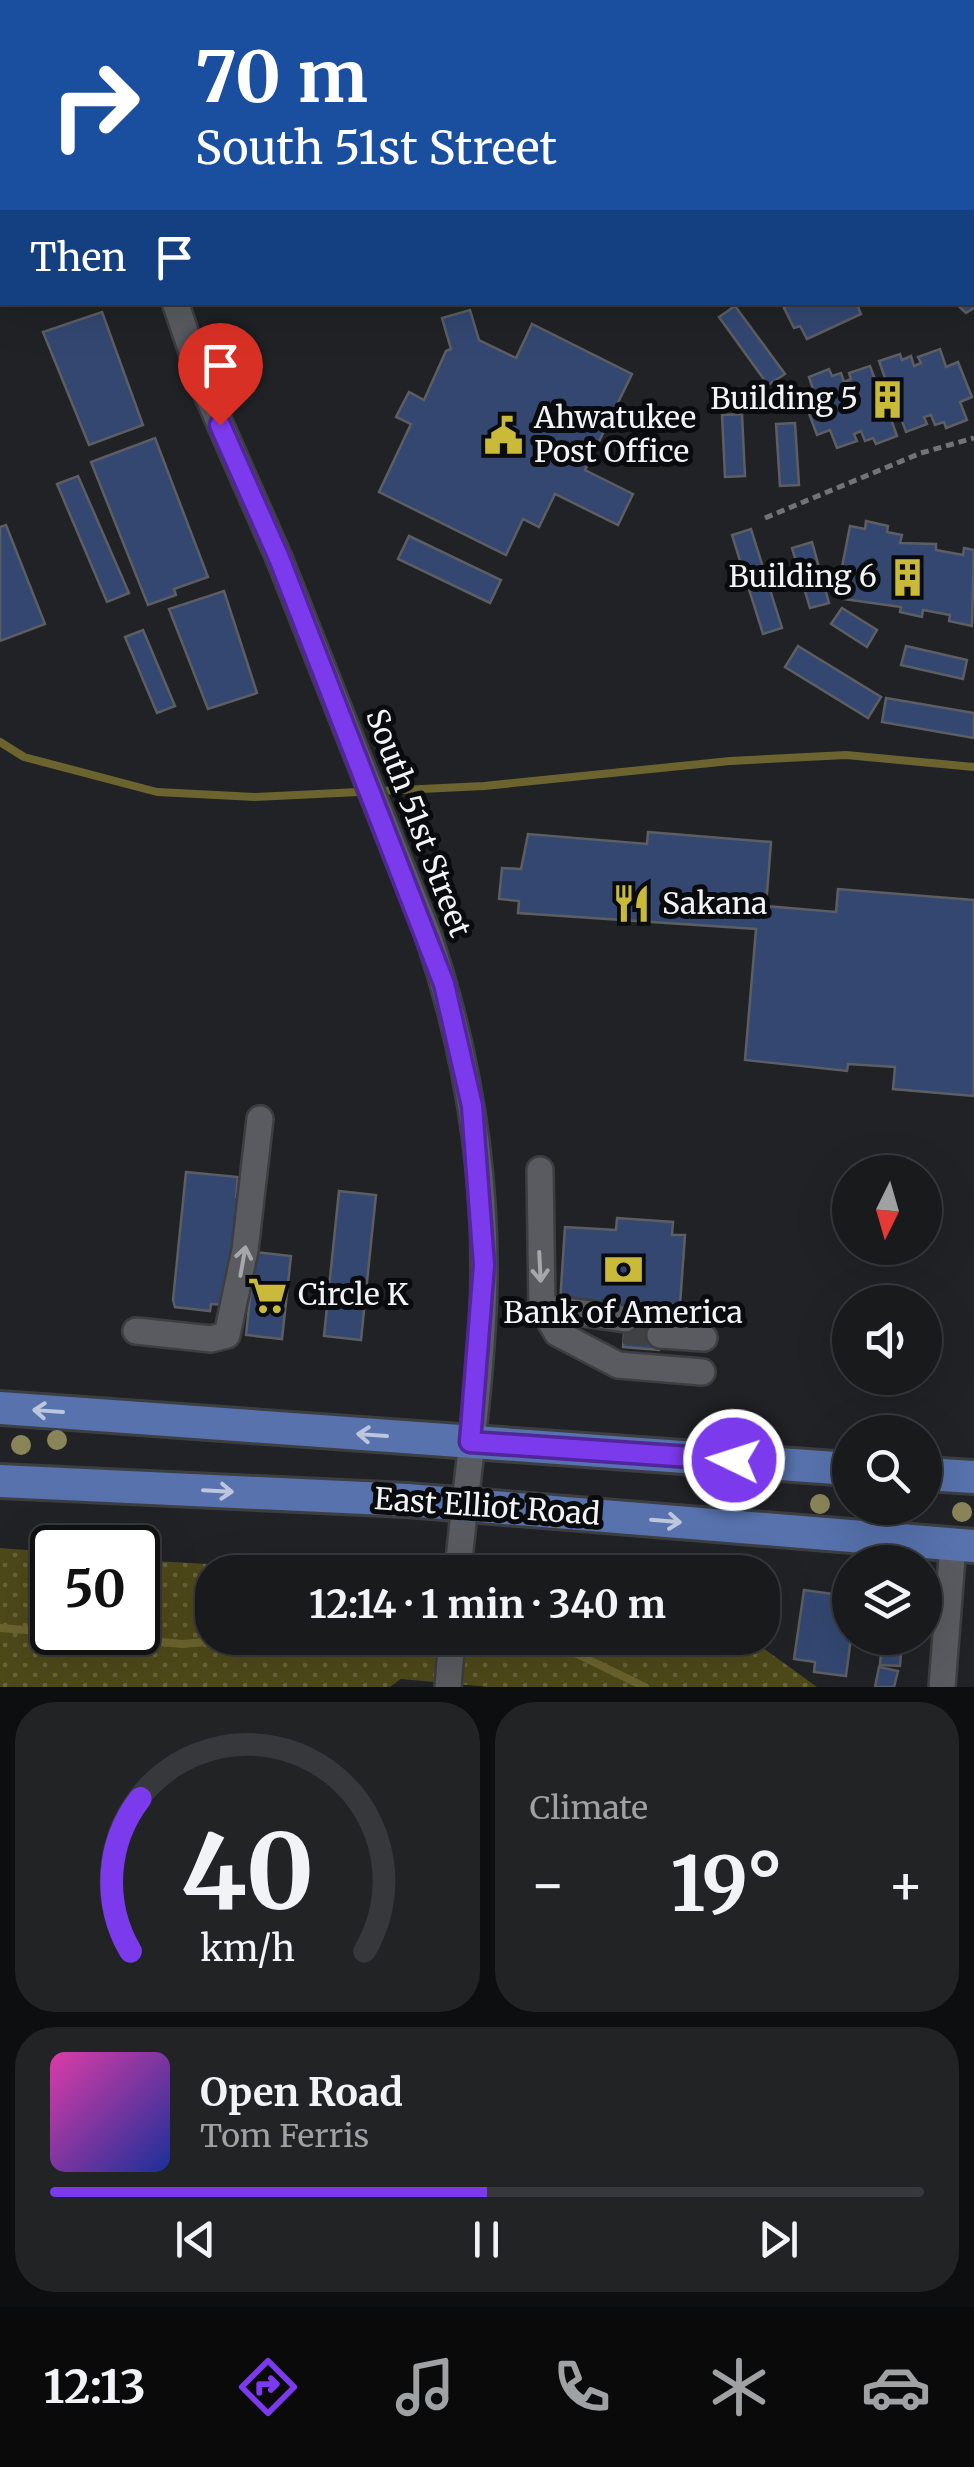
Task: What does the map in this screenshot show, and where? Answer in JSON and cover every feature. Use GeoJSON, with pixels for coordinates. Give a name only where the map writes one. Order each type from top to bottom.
{"type":"FeatureCollection","features":[{"type":"Feature","properties":{"kind":"main road"},"geometry":{"type":"LineString","coordinates":[[0,1408],[832,1467]]}},
{"type":"Feature","properties":{"kind":"main road"},"geometry":{"type":"LineString","coordinates":[[942,1475],[974,1478]]}},
{"type":"Feature","properties":{"kind":"main road","name":"East Elliot Road"},"geometry":{"type":"LineString","coordinates":[[0,1482],[464,1505],[964,1545]]}},
{"type":"Feature","properties":{"kind":"street","name":"South 51st Street"},"geometry":{"type":"LineString","coordinates":[[177,305],[206,392],[286,576],[444,984],[472,1106],[484,1265],[460,1555]]}},
{"type":"Feature","properties":{"kind":"street"},"geometry":{"type":"LineString","coordinates":[[136,1331],[210,1339],[227,1335],[245,1250],[260,1118]]}},
{"type":"Feature","properties":{"kind":"street"},"geometry":{"type":"LineString","coordinates":[[540,1170],[544,1309],[556,1333],[618,1366],[704,1348],[661,1328]]}},
{"type":"Feature","properties":{"kind":"street"},"geometry":{"type":"LineString","coordinates":[[544,1309],[625,1325]]}},
{"type":"Feature","properties":{"kind":"street"},"geometry":{"type":"LineString","coordinates":[[942,1687],[964,1545]]}},
{"type":"Feature","properties":{"kind":"street"},"geometry":{"type":"LineString","coordinates":[[448,1687],[451,1655]]}},
{"type":"Feature","properties":{"kind":"path"},"geometry":{"type":"LineString","coordinates":[[765,518],[921,453],[974,438]]}},
{"type":"Feature","properties":{"kind":"shaded area"},"geometry":{"type":"Polygon","coordinates":[[[0,1548],[30,1550],[30,1655],[160,1655],[160,1561],[195,1563],[195,1655],[773,1655],[817,1687],[489,1687],[401,1679],[390,1687],[0,1687],[0,1548]]]}},
{"type":"Feature","properties":{"kind":"building"},"geometry":{"type":"Polygon","coordinates":[[[857,305],[861,314],[807,339],[800,326],[794,328],[784,308],[857,305]]]}},
{"type":"Feature","properties":{"kind":"building"},"geometry":{"type":"Polygon","coordinates":[[[957,305],[974,305],[966,313],[957,305]]]}},
{"type":"Feature","properties":{"kind":"building"},"geometry":{"type":"Polygon","coordinates":[[[735,306],[785,374],[768,385],[719,317],[735,306]]]}},
{"type":"Feature","properties":{"kind":"building","name":"Ahwatukee Post Office"},"geometry":{"type":"Polygon","coordinates":[[[470,310],[479,340],[516,358],[532,324],[632,374],[585,470],[633,494],[618,525],[555,494],[539,527],[523,519],[506,555],[379,492],[411,424],[396,417],[409,392],[424,400],[446,351],[451,349],[442,318],[470,310]]]}},
{"type":"Feature","properties":{"kind":"building"},"geometry":{"type":"Polygon","coordinates":[[[102,312],[143,425],[89,445],[43,332],[102,312]]]}},
{"type":"Feature","properties":{"kind":"building","name":"Building 5"},"geometry":{"type":"Polygon","coordinates":[[[940,349],[946,367],[958,362],[972,397],[960,402],[967,420],[946,428],[944,422],[935,425],[931,415],[924,417],[927,424],[906,432],[900,415],[891,419],[897,436],[876,444],[873,438],[865,441],[861,431],[854,434],[857,441],[837,448],[830,430],[817,435],[804,400],[815,395],[809,377],[829,369],[832,376],[841,373],[844,382],[851,379],[849,373],[870,366],[876,382],[885,378],[879,361],[900,354],[902,360],[911,356],[914,366],[921,363],[918,357],[940,349]]]}},
{"type":"Feature","properties":{"kind":"building"},"geometry":{"type":"Polygon","coordinates":[[[742,414],[745,476],[725,477],[722,415],[742,414]]]}},
{"type":"Feature","properties":{"kind":"building"},"geometry":{"type":"Polygon","coordinates":[[[795,423],[799,485],[780,486],[776,424],[795,423]]]}},
{"type":"Feature","properties":{"kind":"building"},"geometry":{"type":"Polygon","coordinates":[[[155,438],[208,577],[174,589],[176,595],[148,605],[91,462],[155,438]]]}},
{"type":"Feature","properties":{"kind":"building"},"geometry":{"type":"Polygon","coordinates":[[[78,476],[129,593],[107,602],[57,484],[78,476]]]}},
{"type":"Feature","properties":{"kind":"building","name":"Building 6"},"geometry":{"type":"Polygon","coordinates":[[[866,521],[888,526],[887,532],[902,535],[900,543],[936,544],[936,550],[963,555],[964,548],[974,550],[972,626],[949,621],[950,615],[923,610],[922,617],[900,612],[901,607],[836,598],[850,526],[865,529],[866,521]]]}},
{"type":"Feature","properties":{"kind":"building"},"geometry":{"type":"Polygon","coordinates":[[[6,525],[45,624],[0,641],[0,527],[6,525]]]}},
{"type":"Feature","properties":{"kind":"building"},"geometry":{"type":"Polygon","coordinates":[[[751,529],[782,628],[763,634],[732,535],[751,529]]]}},
{"type":"Feature","properties":{"kind":"building"},"geometry":{"type":"Polygon","coordinates":[[[409,536],[501,580],[490,603],[398,559],[409,536]]]}},
{"type":"Feature","properties":{"kind":"building"},"geometry":{"type":"Polygon","coordinates":[[[812,542],[829,603],[810,608],[792,548],[812,542]]]}},
{"type":"Feature","properties":{"kind":"building"},"geometry":{"type":"Polygon","coordinates":[[[224,591],[257,693],[208,709],[169,609],[224,591]]]}},
{"type":"Feature","properties":{"kind":"building"},"geometry":{"type":"Polygon","coordinates":[[[842,608],[877,630],[867,647],[831,624],[842,608]]]}},
{"type":"Feature","properties":{"kind":"building"},"geometry":{"type":"Polygon","coordinates":[[[143,630],[175,706],[157,713],[125,637],[143,630]]]}},
{"type":"Feature","properties":{"kind":"building"},"geometry":{"type":"Polygon","coordinates":[[[798,646],[881,697],[868,718],[785,667],[798,646]]]}},
{"type":"Feature","properties":{"kind":"building"},"geometry":{"type":"Polygon","coordinates":[[[906,646],[967,660],[963,679],[901,665],[906,646]]]}},
{"type":"Feature","properties":{"kind":"building"},"geometry":{"type":"Polygon","coordinates":[[[886,698],[974,713],[974,738],[882,722],[886,698]]]}},
{"type":"Feature","properties":{"kind":"building"},"geometry":{"type":"Polygon","coordinates":[[[648,832],[771,842],[766,906],[836,912],[838,889],[974,900],[974,1096],[893,1089],[895,1067],[848,1064],[847,1071],[745,1060],[756,929],[518,913],[519,901],[499,899],[502,868],[521,869],[528,834],[647,844],[648,832]]]}},
{"type":"Feature","properties":{"kind":"building"},"geometry":{"type":"Polygon","coordinates":[[[186,1172],[238,1177],[236,1197],[243,1198],[235,1266],[228,1265],[225,1305],[211,1304],[210,1311],[175,1307],[173,1300],[186,1172]]]}},
{"type":"Feature","properties":{"kind":"building","name":"Circle K"},"geometry":{"type":"Polygon","coordinates":[[[339,1191],[376,1195],[361,1340],[324,1336],[339,1191]]]}},
{"type":"Feature","properties":{"kind":"building","name":"Bank of America"},"geometry":{"type":"Polygon","coordinates":[[[617,1218],[673,1222],[672,1235],[685,1235],[680,1305],[663,1304],[659,1350],[623,1347],[626,1308],[560,1303],[565,1227],[616,1230],[617,1218]]]}},
{"type":"Feature","properties":{"kind":"building","name":"Circle K"},"geometry":{"type":"Polygon","coordinates":[[[255,1252],[291,1256],[282,1339],[246,1335],[255,1252]]]}},
{"type":"Feature","properties":{"kind":"building"},"geometry":{"type":"Polygon","coordinates":[[[804,1590],[832,1594],[832,1655],[849,1655],[846,1676],[814,1672],[815,1662],[794,1659],[804,1590]]]}},
{"type":"Feature","properties":{"kind":"building"},"geometry":{"type":"Polygon","coordinates":[[[881,1655],[901,1655],[900,1666],[880,1665],[881,1655]]]}},
{"type":"Feature","properties":{"kind":"building"},"geometry":{"type":"Polygon","coordinates":[[[879,1667],[898,1671],[894,1687],[875,1687],[879,1667]]]}},
{"type":"Feature","properties":{"kind":"waterway"},"geometry":{"type":"LineString","coordinates":[[0,742],[24,757],[157,792],[255,797],[484,786],[730,761],[846,755],[974,767]]}},
{"type":"Feature","properties":{"kind":"waterway"},"geometry":{"type":"LineString","coordinates":[[0,1628],[30,1630]]}},
{"type":"Feature","properties":{"kind":"waterway"},"geometry":{"type":"LineString","coordinates":[[160,1642],[195,1643]]}},
{"type":"Feature","properties":{"kind":"waterway"},"geometry":{"type":"LineString","coordinates":[[579,1655],[645,1687]]}},
{"type":"Feature","properties":{"kind":"tunnel"},"geometry":{"type":"LineString","coordinates":[[624,1331],[660,1335]]}},
{"type":"Feature","properties":{"kind":"place","name":"Building 5"},"geometry":{"type":"Point","coordinates":[888,399]}},
{"type":"Feature","properties":{"kind":"place","name":"Ahwatukee Post Office"},"geometry":{"type":"Point","coordinates":[504,435]}},
{"type":"Feature","properties":{"kind":"place","name":"Building 6"},"geometry":{"type":"Point","coordinates":[907,577]}},
{"type":"Feature","properties":{"kind":"place","name":"Sakana"},"geometry":{"type":"Point","coordinates":[632,904]}},
{"type":"Feature","properties":{"kind":"place","name":"Bank of America"},"geometry":{"type":"Point","coordinates":[623,1269]}},
{"type":"Feature","properties":{"kind":"place","name":"Circle K"},"geometry":{"type":"Point","coordinates":[268,1295]}},
{"type":"Feature","properties":{"kind":"route"},"geometry":{"type":"LineString","coordinates":[[220,425],[279,558],[444,984],[472,1106],[484,1265],[481,1342],[470,1442],[734,1460]]}}]}
